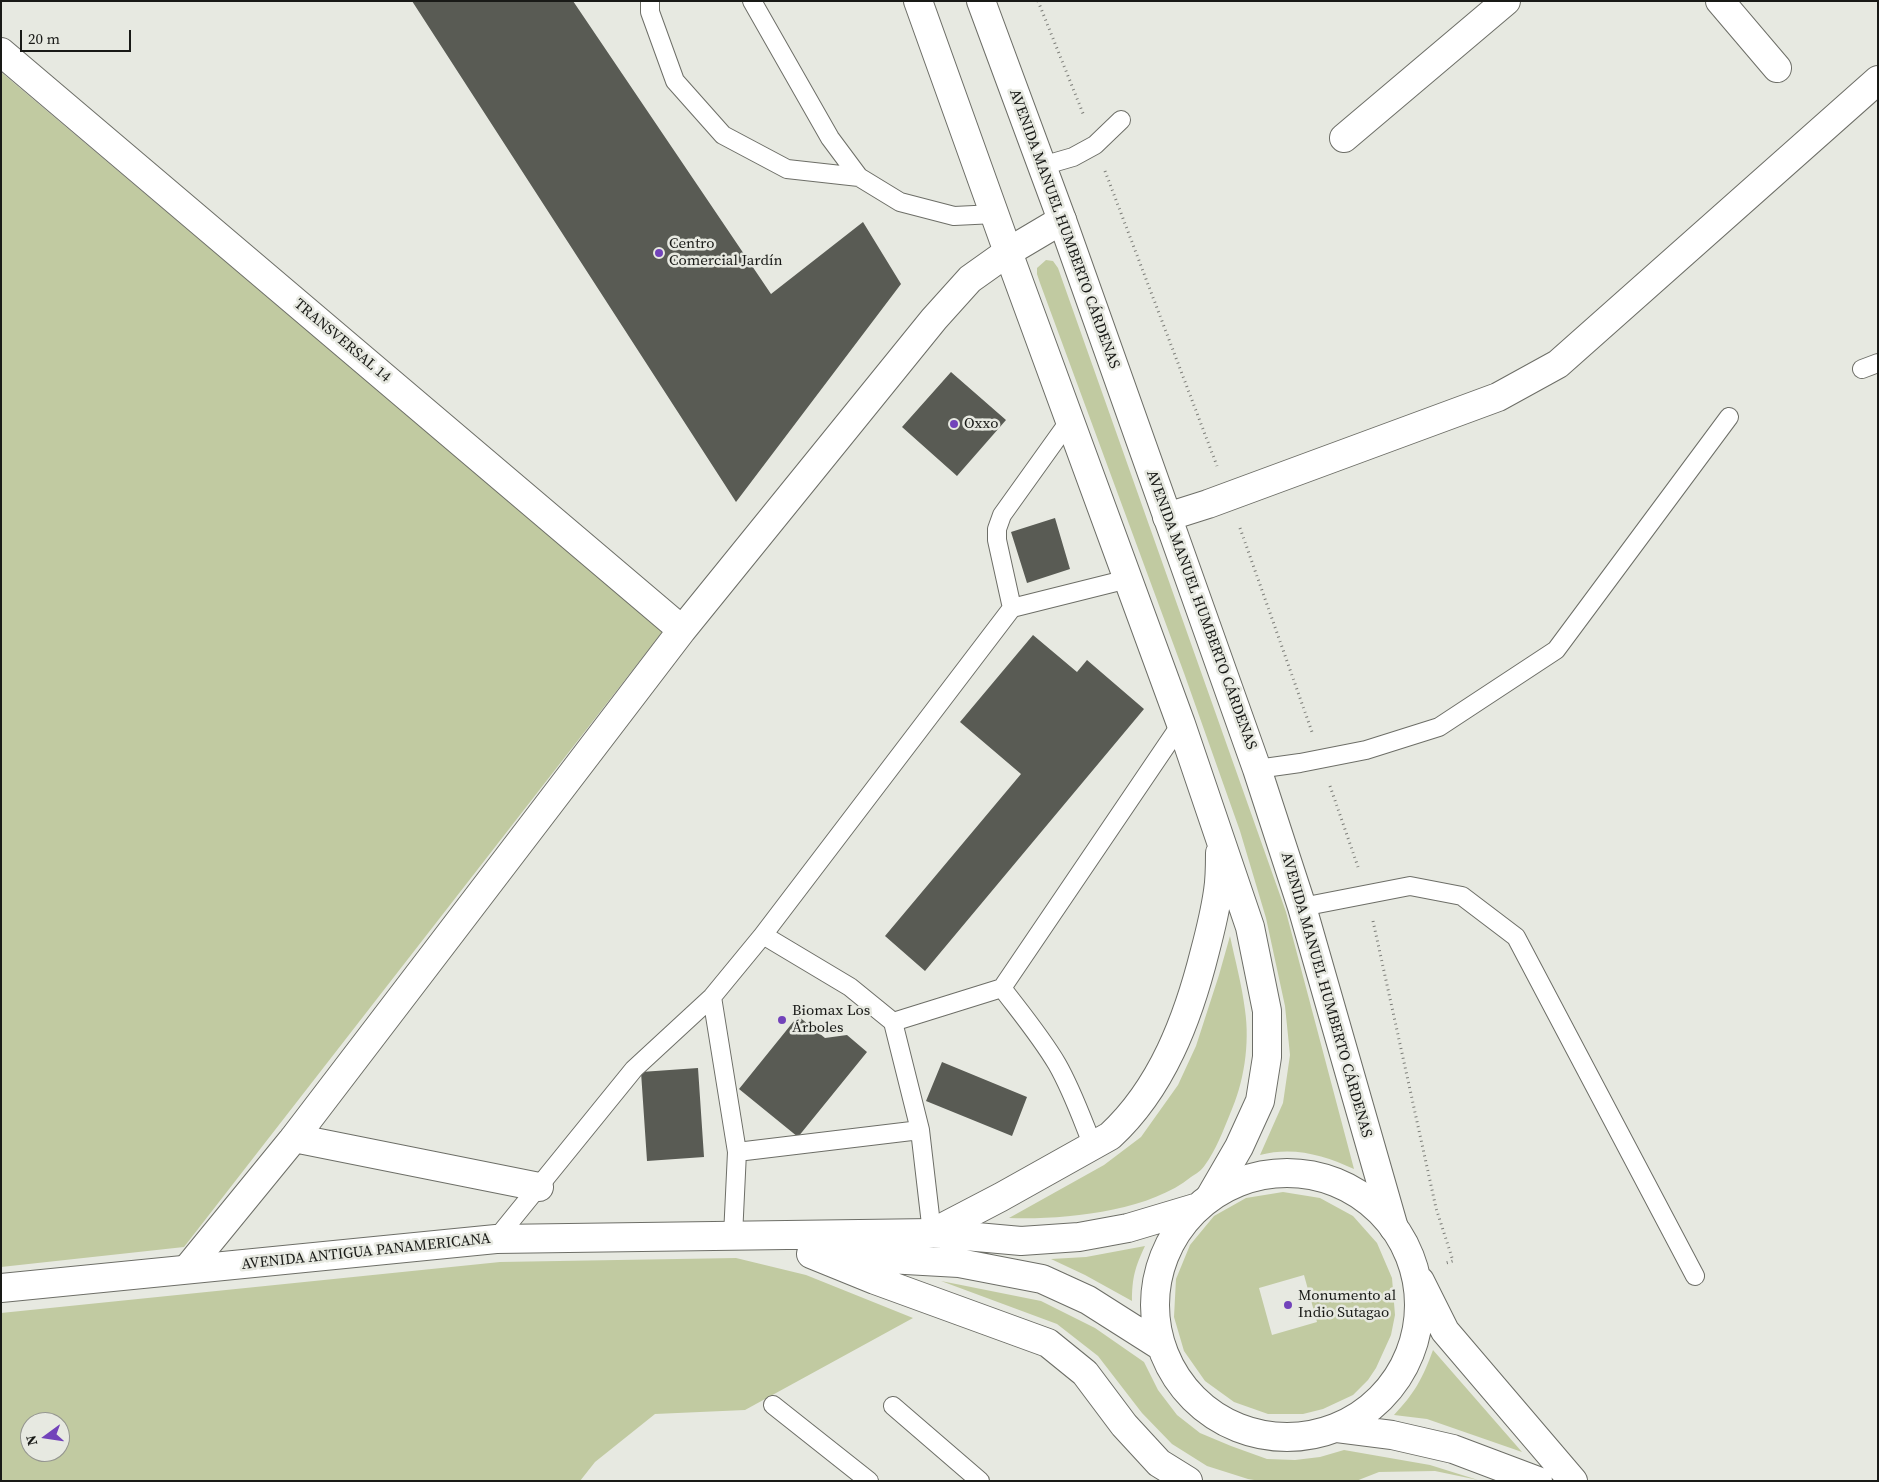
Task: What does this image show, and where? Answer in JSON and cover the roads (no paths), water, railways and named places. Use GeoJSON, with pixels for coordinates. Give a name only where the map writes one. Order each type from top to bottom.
{"type":"FeatureCollection","features":[{"type":"Feature","properties":{"kind":"main road"},"geometry":{"type":"LineString","coordinates":[[918,1],[1221,839],[1250,927],[1267,1011],[1267,1057],[1260,1101],[1239,1147],[1203,1203],[1176,1234],[1167,1249],[1161,1266],[1156,1285],[1155,1313],[1162,1347],[1175,1376],[1202,1406],[1223,1421],[1261,1435],[1282,1437],[1303,1437],[1337,1428],[1373,1406],[1394,1382],[1411,1351],[1416,1335],[1418,1303],[1412,1264]]}},
{"type":"Feature","properties":{"kind":"main road","name":"AVENIDA MANUEL HUMBERTO CÁRDENAS"},"geometry":{"type":"LineString","coordinates":[[981,1],[1062,220],[1257,769],[1302,907],[1394,1228]]}},
{"type":"Feature","properties":{"kind":"main road"},"geometry":{"type":"LineString","coordinates":[[1344,138],[1506,1]]}},
{"type":"Feature","properties":{"kind":"main road"},"geometry":{"type":"LineString","coordinates":[[1720,1],[1777,68]]}},
{"type":"Feature","properties":{"kind":"main road","name":"TRANSVERSAL 14"},"geometry":{"type":"LineString","coordinates":[[1,52],[682,630]]}},
{"type":"Feature","properties":{"kind":"main road"},"geometry":{"type":"LineString","coordinates":[[1167,517],[1498,397],[1558,364],[1878,80]]}},
{"type":"Feature","properties":{"kind":"main road"},"geometry":{"type":"LineString","coordinates":[[187,1269],[294,1138],[682,630],[934,319],[970,279],[1008,252],[1062,220]]}},
{"type":"Feature","properties":{"kind":"main road"},"geometry":{"type":"LineString","coordinates":[[932,1233],[1110,1136],[1142,1100],[1168,1056],[1184,1023],[1211,927],[1218,891],[1221,839]]}},
{"type":"Feature","properties":{"kind":"main road"},"geometry":{"type":"LineString","coordinates":[[294,1138],[539,1187]]}},
{"type":"Feature","properties":{"kind":"main road"},"geometry":{"type":"LineString","coordinates":[[1203,1203],[1238,1182],[1254,1176],[1283,1173],[1308,1174],[1336,1182],[1361,1196],[1374,1206],[1394,1228],[1445,1332],[1573,1481]]}},
{"type":"Feature","properties":{"kind":"main road","name":"AVENIDA ANTIGUA PANAMERICANA"},"geometry":{"type":"LineString","coordinates":[[1,1288],[496,1239],[932,1233],[1021,1241],[1079,1237],[1128,1228],[1203,1203]]}},
{"type":"Feature","properties":{"kind":"main road","name":"AVENIDA ANTIGUA PANAMERICANA"},"geometry":{"type":"LineString","coordinates":[[733,1236],[811,1254],[959,1263],[1042,1279],[1088,1300],[1162,1347]]}},
{"type":"Feature","properties":{"kind":"main road"},"geometry":{"type":"LineString","coordinates":[[811,1254],[1048,1344],[1086,1373],[1124,1425],[1159,1463],[1188,1481]]}},
{"type":"Feature","properties":{"kind":"main road"},"geometry":{"type":"LineString","coordinates":[[1337,1428],[1392,1435],[1453,1448],[1538,1481]]}},
{"type":"Feature","properties":{"kind":"lane"},"geometry":{"type":"LineString","coordinates":[[650,1],[650,12],[675,81],[723,135],[786,169],[858,177]]}},
{"type":"Feature","properties":{"kind":"lane"},"geometry":{"type":"LineString","coordinates":[[752,1],[830,138],[858,177],[900,202],[954,216],[995,214]]}},
{"type":"Feature","properties":{"kind":"lane"},"geometry":{"type":"LineString","coordinates":[[1042,166],[1073,156],[1095,145],[1121,120]]}},
{"type":"Feature","properties":{"kind":"lane"},"geometry":{"type":"LineString","coordinates":[[1257,769],[1366,750],[1439,727],[1556,650],[1729,416]]}},
{"type":"Feature","properties":{"kind":"lane"},"geometry":{"type":"LineString","coordinates":[[1012,608],[997,540],[997,528],[1002,515],[1070,420]]}},
{"type":"Feature","properties":{"kind":"lane"},"geometry":{"type":"LineString","coordinates":[[496,1239],[634,1069],[712,998],[764,935],[1012,608],[1128,579]]}},
{"type":"Feature","properties":{"kind":"lane"},"geometry":{"type":"LineString","coordinates":[[893,1022],[1002,988],[1181,724]]}},
{"type":"Feature","properties":{"kind":"lane"},"geometry":{"type":"LineString","coordinates":[[1302,907],[1410,886],[1462,896],[1516,937],[1695,1276]]}},
{"type":"Feature","properties":{"kind":"lane"},"geometry":{"type":"LineString","coordinates":[[764,935],[850,987],[893,1022],[920,1130],[932,1233]]}},
{"type":"Feature","properties":{"kind":"lane"},"geometry":{"type":"LineString","coordinates":[[1002,988],[1057,1064],[1093,1146]]}},
{"type":"Feature","properties":{"kind":"lane"},"geometry":{"type":"LineString","coordinates":[[712,998],[737,1152],[733,1236]]}},
{"type":"Feature","properties":{"kind":"lane"},"geometry":{"type":"LineString","coordinates":[[737,1152],[920,1130]]}},
{"type":"Feature","properties":{"kind":"lane"},"geometry":{"type":"LineString","coordinates":[[773,1405],[869,1481]]}},
{"type":"Feature","properties":{"kind":"lane"},"geometry":{"type":"LineString","coordinates":[[893,1406],[980,1481]]}},
{"type":"Feature","properties":{"kind":"place","name":"Centro Comercial Jardín"},"geometry":{"type":"Point","coordinates":[659,253]}},
{"type":"Feature","properties":{"kind":"place","name":"Oxxo"},"geometry":{"type":"Point","coordinates":[954,424]}},
{"type":"Feature","properties":{"kind":"place","name":"Biomax Los Árboles"},"geometry":{"type":"Point","coordinates":[782,1020]}},
{"type":"Feature","properties":{"kind":"place","name":"Monumento al Indio Sutagao"},"geometry":{"type":"Point","coordinates":[1288,1305]}}]}
